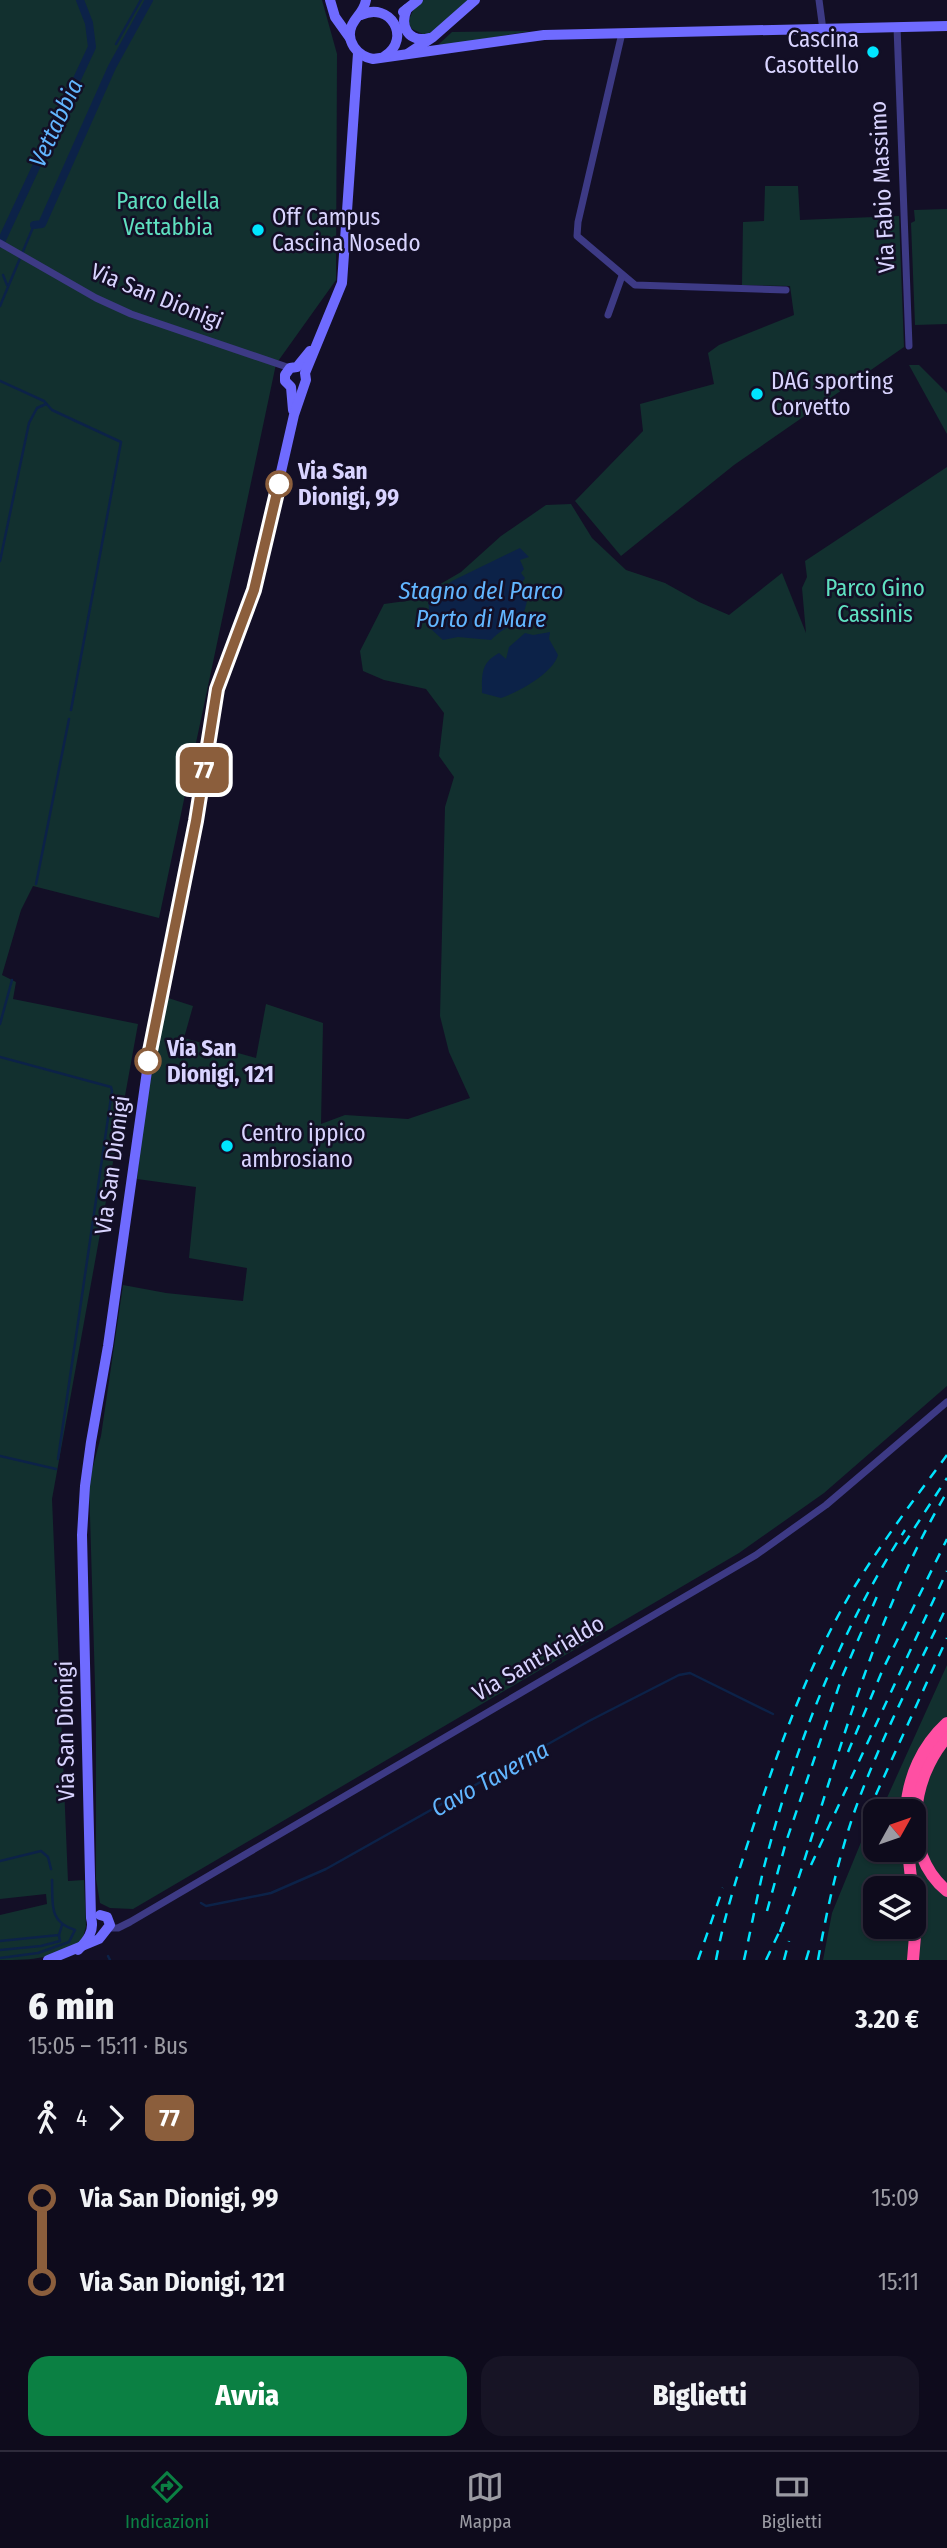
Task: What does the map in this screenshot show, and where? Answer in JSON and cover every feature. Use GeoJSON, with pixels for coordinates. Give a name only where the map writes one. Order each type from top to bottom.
{"type":"FeatureCollection","features":[{"type":"Feature","properties":{"kind":"highway"},"geometry":{"type":"LineString","coordinates":[[907,1799],[916,1767],[933,1738],[947,1723]]}},
{"type":"Feature","properties":{"kind":"highway"},"geometry":{"type":"LineString","coordinates":[[947,1737],[933,1756],[923,1777],[916,1817],[923,1856],[935,1878],[947,1891]]}},
{"type":"Feature","properties":{"kind":"highway"},"geometry":{"type":"LineString","coordinates":[[913,1960],[915,1939]]}},
{"type":"Feature","properties":{"kind":"street"},"geometry":{"type":"LineString","coordinates":[[330,0],[335,17],[348,26],[351,38],[363,55],[383,57],[544,35],[947,26]]}},
{"type":"Feature","properties":{"kind":"street"},"geometry":{"type":"LineString","coordinates":[[393,21],[418,0]]}},
{"type":"Feature","properties":{"kind":"street"},"geometry":{"type":"LineString","coordinates":[[407,54],[475,0]]}},
{"type":"Feature","properties":{"kind":"street"},"geometry":{"type":"LineString","coordinates":[[819,0],[823,30]]}},
{"type":"Feature","properties":{"kind":"street"},"geometry":{"type":"LineString","coordinates":[[348,26],[367,7],[385,14],[393,21],[398,31],[397,42],[392,51],[383,57]]}},
{"type":"Feature","properties":{"kind":"street"},"geometry":{"type":"LineString","coordinates":[[407,9],[404,19],[408,34],[418,40],[430,38]]}},
{"type":"Feature","properties":{"kind":"street","name":"Via Fabio Massimo"},"geometry":{"type":"LineString","coordinates":[[897,27],[909,345]]}},
{"type":"Feature","properties":{"kind":"street"},"geometry":{"type":"LineString","coordinates":[[622,33],[576,231],[580,239],[635,285],[786,290]]}},
{"type":"Feature","properties":{"kind":"street","name":"Via San Dionigi"},"geometry":{"type":"LineString","coordinates":[[296,386],[286,382],[317,343],[342,283],[354,77],[363,55]]}},
{"type":"Feature","properties":{"kind":"street","name":"Via San Dionigi"},"geometry":{"type":"LineString","coordinates":[[3,245],[96,298],[131,314],[294,371],[306,379],[296,386]]}},
{"type":"Feature","properties":{"kind":"street"},"geometry":{"type":"LineString","coordinates":[[608,315],[622,276]]}},
{"type":"Feature","properties":{"kind":"street","name":"Via San Dionigi"},"geometry":{"type":"LineString","coordinates":[[102,1924],[91,1893],[82,1535],[85,1486],[108,1346],[148,1062],[194,831],[217,689],[254,590],[294,415],[296,386]]}},
{"type":"Feature","properties":{"kind":"street","name":"Via Sant'Arialdo"},"geometry":{"type":"LineString","coordinates":[[102,1924],[130,1922],[756,1555],[826,1505],[947,1402]]}},
{"type":"Feature","properties":{"kind":"street"},"geometry":{"type":"LineString","coordinates":[[48,1960],[78,1950],[102,1924]]}},
{"type":"Feature","properties":{"kind":"green space","name":"Parco della Vettabbia"},"geometry":{"type":"Polygon","coordinates":[[[0,0],[322,0],[337,54],[336,280],[276,364],[159,918],[33,886],[21,910],[2,975],[16,982],[13,999],[138,1024],[52,1499],[68,1881],[84,1880],[86,1926],[82,1941],[60,1952],[34,1959],[0,1960],[0,1915],[47,1904],[46,1894],[0,1899],[0,0]]]}},
{"type":"Feature","properties":{"kind":"green space"},"geometry":{"type":"Polygon","coordinates":[[[423,0],[471,0],[427,36],[412,29],[408,22],[414,8],[423,0]]]}},
{"type":"Feature","properties":{"kind":"green space"},"geometry":{"type":"Polygon","coordinates":[[[531,31],[441,46],[439,44],[452,32],[531,31]]]}},
{"type":"Feature","properties":{"kind":"green space","name":"DAG sporting Corvetto"},"geometry":{"type":"Polygon","coordinates":[[[765,186],[798,186],[800,220],[899,216],[904,347],[734,465],[621,556],[575,501],[643,431],[640,404],[714,384],[708,353],[719,345],[794,315],[790,286],[742,285],[743,222],[764,221],[765,186]]]}},
{"type":"Feature","properties":{"kind":"green space"},"geometry":{"type":"Polygon","coordinates":[[[947,209],[947,324],[915,325],[911,223],[915,221],[914,210],[947,209]]]}},
{"type":"Feature","properties":{"kind":"green space"},"geometry":{"type":"Polygon","coordinates":[[[909,365],[919,365],[947,393],[947,434],[909,365]]]}},
{"type":"Feature","properties":{"kind":"green space","name":"Parco Gino Cassinis"},"geometry":{"type":"Polygon","coordinates":[[[947,467],[947,1386],[824,1493],[739,1553],[133,1909],[110,1908],[100,1903],[96,1879],[96,1718],[89,1482],[101,1436],[123,1285],[166,1293],[243,1301],[247,1268],[189,1258],[196,1187],[137,1179],[150,1062],[162,996],[193,1006],[184,1038],[256,1058],[266,1004],[323,1023],[321,1124],[345,1115],[408,1119],[470,1098],[449,1052],[440,1016],[445,807],[454,777],[439,756],[444,713],[426,689],[384,680],[363,671],[360,651],[384,604],[413,600],[461,572],[501,536],[546,505],[571,504],[592,538],[626,570],[665,583],[729,615],[782,573],[806,633],[802,588],[807,577],[805,561],[947,467]]]}},
{"type":"Feature","properties":{"kind":"green space"},"geometry":{"type":"Polygon","coordinates":[[[947,1665],[947,1960],[823,1960],[832,1913],[863,1837],[863,1862],[926,1862],[926,1799],[886,1799],[947,1665]]]}},
{"type":"Feature","properties":{"kind":"water","name":"Stagno del Parco Porto di Mare"},"geometry":{"type":"Polygon","coordinates":[[[520,548],[529,557],[520,560],[524,569],[521,573],[525,578],[521,584],[528,596],[519,621],[491,640],[458,637],[443,640],[431,629],[428,599],[452,581],[520,548]]]}},
{"type":"Feature","properties":{"kind":"water","name":"Stagno del Parco Porto di Mare"},"geometry":{"type":"Polygon","coordinates":[[[550,632],[549,639],[558,655],[543,675],[526,687],[501,698],[482,693],[483,674],[489,661],[499,653],[506,659],[509,647],[525,633],[533,635],[550,632]]]}},
{"type":"Feature","properties":{"kind":"waterway","name":"Vettabbia"},"geometry":{"type":"LineString","coordinates":[[0,244],[92,47],[89,23],[80,0]]}},
{"type":"Feature","properties":{"kind":"waterway"},"geometry":{"type":"LineString","coordinates":[[116,44],[141,0]]}},
{"type":"Feature","properties":{"kind":"waterway"},"geometry":{"type":"LineString","coordinates":[[34,225],[42,224],[112,67],[149,0]]}},
{"type":"Feature","properties":{"kind":"waterway"},"geometry":{"type":"LineString","coordinates":[[0,306],[34,225]]}},
{"type":"Feature","properties":{"kind":"waterway"},"geometry":{"type":"LineString","coordinates":[[3,275],[7,285]]}},
{"type":"Feature","properties":{"kind":"waterway"},"geometry":{"type":"LineString","coordinates":[[0,381],[44,401],[52,410],[121,442],[71,710]]}},
{"type":"Feature","properties":{"kind":"waterway"},"geometry":{"type":"LineString","coordinates":[[0,561],[29,423],[37,408],[46,404]]}},
{"type":"Feature","properties":{"kind":"waterway"},"geometry":{"type":"LineString","coordinates":[[36,884],[69,719]]}},
{"type":"Feature","properties":{"kind":"waterway"},"geometry":{"type":"LineString","coordinates":[[0,1024],[12,980]]}},
{"type":"Feature","properties":{"kind":"waterway"},"geometry":{"type":"LineString","coordinates":[[0,1057],[111,1087],[112,1091],[58,1459]]}},
{"type":"Feature","properties":{"kind":"waterway"},"geometry":{"type":"LineString","coordinates":[[0,1456],[56,1469]]}},
{"type":"Feature","properties":{"kind":"waterway","name":"Cavo Taverna"},"geometry":{"type":"LineString","coordinates":[[201,1903],[206,1906],[271,1893],[326,1869],[589,1721],[679,1675],[690,1673],[773,1714]]}},
{"type":"Feature","properties":{"kind":"waterway"},"geometry":{"type":"LineString","coordinates":[[0,1861],[41,1851],[48,1857],[51,1869]]}},
{"type":"Feature","properties":{"kind":"waterway"},"geometry":{"type":"LineString","coordinates":[[0,1958],[38,1953],[69,1942],[75,1930],[56,1917],[52,1880]]}},
{"type":"Feature","properties":{"kind":"waterway"},"geometry":{"type":"LineString","coordinates":[[0,1950],[41,1946],[60,1941],[62,1925]]}},
{"type":"Feature","properties":{"kind":"waterway"},"geometry":{"type":"LineString","coordinates":[[0,1941],[59,1935]]}},
{"type":"Feature","properties":{"kind":"waterway"},"geometry":{"type":"LineString","coordinates":[[108,1956],[110,1960]]}},
{"type":"Feature","properties":{"kind":"railway"},"geometry":{"type":"LineString","coordinates":[[716,1960],[738,1873],[775,1761],[824,1642],[855,1586],[947,1455]]}},
{"type":"Feature","properties":{"kind":"railway"},"geometry":{"type":"LineString","coordinates":[[904,1544],[947,1478]]}},
{"type":"Feature","properties":{"kind":"railway"},"geometry":{"type":"LineString","coordinates":[[780,1932],[873,1652],[894,1598],[947,1492]]}},
{"type":"Feature","properties":{"kind":"railway"},"geometry":{"type":"LineString","coordinates":[[744,1960],[764,1867],[804,1735],[859,1609],[905,1530]]}},
{"type":"Feature","properties":{"kind":"railway"},"geometry":{"type":"LineString","coordinates":[[848,1752],[883,1669],[947,1539]]}},
{"type":"Feature","properties":{"kind":"railway"},"geometry":{"type":"LineString","coordinates":[[811,1865],[947,1571]]}},
{"type":"Feature","properties":{"kind":"railway"},"geometry":{"type":"LineString","coordinates":[[767,1911],[786,1842],[842,1677],[878,1594]]}},
{"type":"Feature","properties":{"kind":"railway"},"geometry":{"type":"LineString","coordinates":[[818,1960],[843,1847],[855,1810],[887,1732],[947,1606]]}},
{"type":"Feature","properties":{"kind":"railway"},"geometry":{"type":"LineString","coordinates":[[874,1799],[947,1638]]}},
{"type":"Feature","properties":{"kind":"railway"},"geometry":{"type":"LineString","coordinates":[[698,1960],[723,1888]]}},
{"type":"Feature","properties":{"kind":"railway"},"geometry":{"type":"LineString","coordinates":[[766,1960],[784,1922]]}},
{"type":"Feature","properties":{"kind":"railway"},"geometry":{"type":"LineString","coordinates":[[784,1960],[789,1941]]}},
{"type":"Feature","properties":{"kind":"railway"},"geometry":{"type":"LineString","coordinates":[[806,1960],[810,1947]]}},
{"type":"Feature","properties":{"kind":"bus line","name":"77"},"geometry":{"type":"LineString","coordinates":[[148,1061],[196,821],[217,689],[254,590],[279,484]]}},
{"type":"Feature","properties":{"kind":"place","name":"Cascina Casottello"},"geometry":{"type":"Point","coordinates":[873,52]}},
{"type":"Feature","properties":{"kind":"place","name":"Off Campus Cascina Nosedo"},"geometry":{"type":"Point","coordinates":[258,230]}},
{"type":"Feature","properties":{"kind":"place","name":"DAG sporting Corvetto"},"geometry":{"type":"Point","coordinates":[757,394]}},
{"type":"Feature","properties":{"kind":"place","name":"Via San Dionigi, 99"},"geometry":{"type":"Point","coordinates":[279,484]}},
{"type":"Feature","properties":{"kind":"place","name":"Via San Dionigi, 121"},"geometry":{"type":"Point","coordinates":[148,1061]}},
{"type":"Feature","properties":{"kind":"place","name":"Centro ippico ambrosiano"},"geometry":{"type":"Point","coordinates":[227,1146]}}]}
